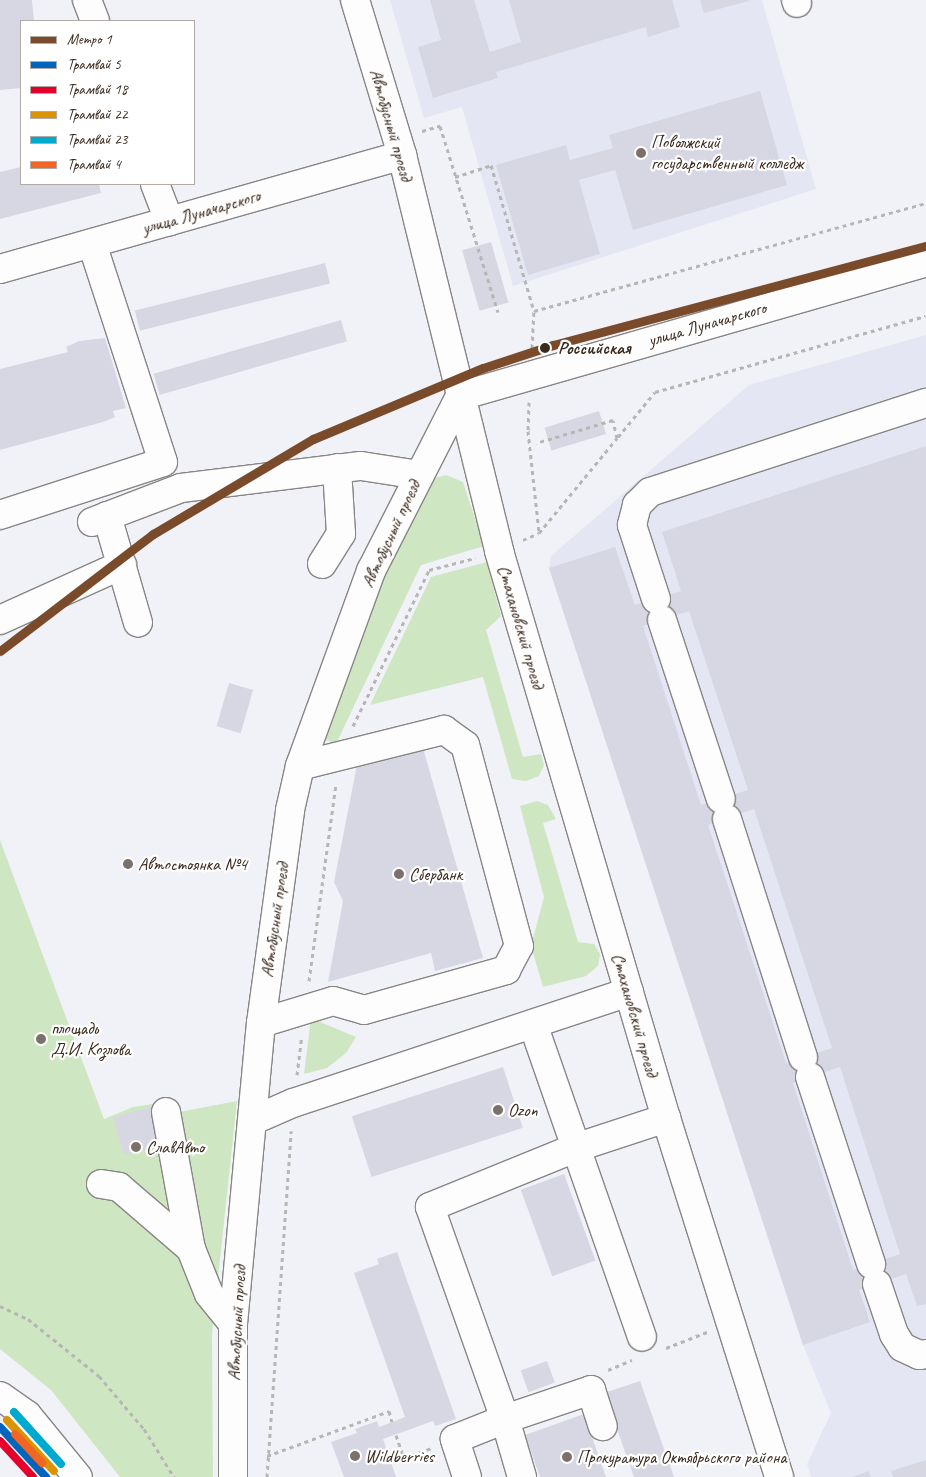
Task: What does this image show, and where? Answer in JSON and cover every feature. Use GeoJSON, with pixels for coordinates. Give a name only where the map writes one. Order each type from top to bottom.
{"type":"FeatureCollection","features":[{"type":"Feature","properties":{"kind":"street"},"geometry":{"type":"LineString","coordinates":[[87,0],[95,20]]}},
{"type":"Feature","properties":{"kind":"street","name":"Автобусный проезд"},"geometry":{"type":"LineString","coordinates":[[355,0],[402,155],[499,551]]}},
{"type":"Feature","properties":{"kind":"street","name":"улица Луначарского"},"geometry":{"type":"LineString","coordinates":[[0,269],[402,155]]}},
{"type":"Feature","properties":{"kind":"street"},"geometry":{"type":"LineString","coordinates":[[155,185],[169,221]]}},
{"type":"Feature","properties":{"kind":"street"},"geometry":{"type":"LineString","coordinates":[[0,515],[163,462],[92,243]]}},
{"type":"Feature","properties":{"kind":"street","name":"улица Луначарского"},"geometry":{"type":"LineString","coordinates":[[460,396],[530,374],[926,262]]}},
{"type":"Feature","properties":{"kind":"street","name":"Автобусный проезд"},"geometry":{"type":"LineString","coordinates":[[233,1477],[233,1324],[254,1120],[261,1023],[290,810],[300,766],[371,571],[460,396]]}},
{"type":"Feature","properties":{"kind":"street"},"geometry":{"type":"LineString","coordinates":[[926,403],[650,492],[637,505],[632,525],[894,1334],[902,1347],[919,1355],[926,1354]]}},
{"type":"Feature","properties":{"kind":"street"},"geometry":{"type":"LineString","coordinates":[[138,623],[122,566],[100,519],[181,488],[361,466],[419,475]]}},
{"type":"Feature","properties":{"kind":"street"},"geometry":{"type":"LineString","coordinates":[[322,564],[341,534],[338,468]]}},
{"type":"Feature","properties":{"kind":"street","name":"Стахановский проезд"},"geometry":{"type":"LineString","coordinates":[[499,551],[666,1118],[779,1477]]}},
{"type":"Feature","properties":{"kind":"street"},"geometry":{"type":"LineString","coordinates":[[0,620],[122,566]]}},
{"type":"Feature","properties":{"kind":"street"},"geometry":{"type":"LineString","coordinates":[[261,1023],[333,1001],[364,1010],[506,970],[520,946],[465,745],[444,730],[340,754],[300,766]]}},
{"type":"Feature","properties":{"kind":"street"},"geometry":{"type":"LineString","coordinates":[[254,1120],[293,1102],[628,992]]}},
{"type":"Feature","properties":{"kind":"street"},"geometry":{"type":"LineString","coordinates":[[533,1024],[578,1147],[642,1337]]}},
{"type":"Feature","properties":{"kind":"street"},"geometry":{"type":"LineString","coordinates":[[166,1112],[191,1249],[209,1294],[233,1324]]}},
{"type":"Feature","properties":{"kind":"street"},"geometry":{"type":"LineString","coordinates":[[522,1477],[505,1419],[430,1208],[578,1147],[666,1118]]}},
{"type":"Feature","properties":{"kind":"street"},"geometry":{"type":"LineString","coordinates":[[101,1184],[118,1187],[191,1249]]}},
{"type":"Feature","properties":{"kind":"street"},"geometry":{"type":"LineString","coordinates":[[467,1477],[455,1439],[505,1419],[591,1390],[604,1426]]}},
{"type":"Feature","properties":{"kind":"street"},"geometry":{"type":"LineString","coordinates":[[0,1396],[27,1415],[78,1477]]}},
{"type":"Feature","properties":{"kind":"path"},"geometry":{"type":"LineString","coordinates":[[455,177],[491,165],[534,311],[528,431],[539,533]]}},
{"type":"Feature","properties":{"kind":"path"},"geometry":{"type":"LineString","coordinates":[[534,311],[926,203]]}},
{"type":"Feature","properties":{"kind":"path"},"geometry":{"type":"LineString","coordinates":[[477,246],[498,312]]}},
{"type":"Feature","properties":{"kind":"path"},"geometry":{"type":"LineString","coordinates":[[267,1477],[293,1102],[340,754],[429,570],[499,551],[539,533],[655,392],[926,316]]}},
{"type":"Feature","properties":{"kind":"path"},"geometry":{"type":"LineString","coordinates":[[536,443],[612,420],[617,438]]}},
{"type":"Feature","properties":{"kind":"path"},"geometry":{"type":"LineString","coordinates":[[0,1306],[28,1319],[99,1376],[144,1429],[174,1477]]}},
{"type":"Feature","properties":{"kind":"path"},"geometry":{"type":"LineString","coordinates":[[267,1456],[389,1411],[392,1422]]}},
{"type":"Feature","properties":{"kind":"path"},"geometry":{"type":"LineString","coordinates":[[396,1435],[404,1458],[455,1439]]}},
{"type":"Feature","properties":{"kind":"shaded area","name":"Поволжский государственный колледж"},"geometry":{"type":"Polygon","coordinates":[[[390,0],[762,0],[816,189],[513,286],[462,107],[424,118],[390,0]]]}},
{"type":"Feature","properties":{"kind":"shaded area"},"geometry":{"type":"Polygon","coordinates":[[[926,335],[926,1477],[811,1477],[807,1464],[831,1413],[803,1345],[549,568],[551,556],[749,385],[926,335]]]}},
{"type":"Feature","properties":{"kind":"green space"},"geometry":{"type":"Polygon","coordinates":[[[446,475],[463,482],[484,546],[421,565],[336,744],[322,738],[316,724],[418,491],[431,479],[446,475]]]}},
{"type":"Feature","properties":{"kind":"green space"},"geometry":{"type":"Polygon","coordinates":[[[487,562],[501,616],[486,630],[523,757],[541,754],[544,765],[539,776],[526,781],[512,779],[483,677],[370,705],[431,577],[487,562]]]}},
{"type":"Feature","properties":{"kind":"green space"},"geometry":{"type":"Polygon","coordinates":[[[537,801],[548,805],[556,819],[543,823],[578,942],[594,944],[600,954],[598,966],[586,976],[543,987],[531,946],[544,897],[520,806],[537,801]]]}},
{"type":"Feature","properties":{"kind":"green space"},"geometry":{"type":"Polygon","coordinates":[[[0,840],[104,1119],[133,1107],[159,1103],[169,1114],[237,1101],[212,1334],[213,1477],[120,1477],[51,1390],[0,1349],[0,840]]]}},
{"type":"Feature","properties":{"kind":"green space"},"geometry":{"type":"Polygon","coordinates":[[[311,1018],[356,1037],[346,1053],[327,1068],[304,1074],[311,1018]]]}},
{"type":"Feature","properties":{"kind":"building"},"geometry":{"type":"Polygon","coordinates":[[[0,0],[32,0],[34,20],[20,20],[20,88],[0,90],[0,0]]]}},
{"type":"Feature","properties":{"kind":"building"},"geometry":{"type":"Polygon","coordinates":[[[430,0],[474,0],[490,52],[521,42],[509,0],[672,0],[680,27],[648,37],[646,27],[496,72],[498,78],[433,98],[418,47],[441,40],[430,0]]]}},
{"type":"Feature","properties":{"kind":"building"},"geometry":{"type":"Polygon","coordinates":[[[700,0],[749,0],[749,1],[704,13],[700,0]]]}},
{"type":"Feature","properties":{"kind":"building"},"geometry":{"type":"Polygon","coordinates":[[[760,91],[787,185],[633,230],[615,170],[579,180],[600,254],[528,275],[496,165],[566,145],[570,160],[613,148],[609,135],[760,91]]]}},
{"type":"Feature","properties":{"kind":"building"},"geometry":{"type":"Polygon","coordinates":[[[20,167],[20,185],[99,185],[101,193],[0,219],[0,172],[20,167]]]}},
{"type":"Feature","properties":{"kind":"building"},"geometry":{"type":"Polygon","coordinates":[[[491,242],[508,303],[480,311],[462,250],[491,242]]]}},
{"type":"Feature","properties":{"kind":"building"},"geometry":{"type":"Polygon","coordinates":[[[325,263],[330,283],[140,331],[135,310],[325,263]]]}},
{"type":"Feature","properties":{"kind":"building"},"geometry":{"type":"Polygon","coordinates":[[[341,320],[347,341],[160,395],[154,374],[341,320]]]}},
{"type":"Feature","properties":{"kind":"building"},"geometry":{"type":"Polygon","coordinates":[[[105,338],[126,408],[113,411],[115,417],[103,422],[0,450],[0,369],[68,352],[66,347],[79,341],[105,338]]]}},
{"type":"Feature","properties":{"kind":"building"},"geometry":{"type":"Polygon","coordinates":[[[599,411],[606,434],[552,451],[544,428],[599,411]]]}},
{"type":"Feature","properties":{"kind":"building"},"geometry":{"type":"Polygon","coordinates":[[[926,446],[926,1304],[917,1306],[906,1274],[859,1290],[870,1322],[803,1345],[549,568],[615,547],[635,605],[681,591],[662,532],[926,446]],[[689,611],[643,626],[701,805],[748,790],[689,611]],[[754,809],[708,825],[786,1063],[832,1048],[754,809]],[[840,1067],[793,1083],[853,1270],[900,1254],[840,1067]]]}},
{"type":"Feature","properties":{"kind":"building"},"geometry":{"type":"Polygon","coordinates":[[[229,683],[253,690],[241,733],[217,726],[229,683]]]}},
{"type":"Feature","properties":{"kind":"building"},"geometry":{"type":"Polygon","coordinates":[[[423,748],[483,958],[435,971],[431,953],[328,982],[343,901],[334,882],[357,765],[423,748]]]}},
{"type":"Feature","properties":{"kind":"building"},"geometry":{"type":"Polygon","coordinates":[[[503,1067],[523,1128],[372,1177],[352,1116],[503,1067]]]}},
{"type":"Feature","properties":{"kind":"building"},"geometry":{"type":"Polygon","coordinates":[[[155,1106],[165,1144],[124,1155],[113,1117],[155,1106]]]}},
{"type":"Feature","properties":{"kind":"building"},"geometry":{"type":"Polygon","coordinates":[[[564,1174],[595,1260],[552,1276],[521,1190],[564,1174]]]}},
{"type":"Feature","properties":{"kind":"building"},"geometry":{"type":"Polygon","coordinates":[[[397,1252],[456,1419],[435,1426],[433,1421],[383,1439],[396,1477],[344,1477],[331,1442],[357,1433],[355,1429],[377,1421],[379,1427],[405,1417],[354,1273],[379,1264],[377,1259],[397,1252]]]}},
{"type":"Feature","properties":{"kind":"building"},"geometry":{"type":"Polygon","coordinates":[[[547,1361],[555,1383],[529,1392],[521,1371],[547,1361]]]}},
{"type":"Feature","properties":{"kind":"building"},"geometry":{"type":"Polygon","coordinates":[[[640,1381],[674,1477],[634,1477],[604,1393],[640,1381]]]}},
{"type":"Feature","properties":{"kind":"building"},"geometry":{"type":"Polygon","coordinates":[[[584,1414],[606,1477],[540,1477],[525,1435],[584,1414]]]}},
{"type":"Feature","properties":{"kind":"building"},"geometry":{"type":"Polygon","coordinates":[[[926,1460],[926,1477],[893,1477],[891,1471],[926,1460]]]}},
{"type":"Feature","properties":{"kind":"building"},"geometry":{"type":"Polygon","coordinates":[[[869,1471],[871,1477],[852,1477],[869,1471]]]}},
{"type":"Feature","properties":{"kind":"metro line","name":"1"},"geometry":{"type":"LineString","coordinates":[[0,651],[153,534],[313,439],[483,368],[553,345],[926,246]]}},
{"type":"Feature","properties":{"kind":"tram line","name":"23"},"geometry":{"type":"LineString","coordinates":[[14,1412],[61,1464]]}},
{"type":"Feature","properties":{"kind":"tram line","name":"22"},"geometry":{"type":"LineString","coordinates":[[7,1420],[54,1471]]}},
{"type":"Feature","properties":{"kind":"tram line","name":"5"},"geometry":{"type":"LineString","coordinates":[[0,1427],[46,1477]]}},
{"type":"Feature","properties":{"kind":"tram line","name":"4"},"geometry":{"type":"LineString","coordinates":[[15,1434],[42,1463]]}},
{"type":"Feature","properties":{"kind":"tram line","name":"18"},"geometry":{"type":"LineString","coordinates":[[0,1441],[33,1477]]}},
{"type":"Feature","properties":{"kind":"place","name":"Поволжский государственный колледж"},"geometry":{"type":"Point","coordinates":[641,153]}},
{"type":"Feature","properties":{"kind":"place","name":"Российская"},"geometry":{"type":"Point","coordinates":[545,348]}},
{"type":"Feature","properties":{"kind":"place","name":"Автостоянка №4"},"geometry":{"type":"Point","coordinates":[128,864]}},
{"type":"Feature","properties":{"kind":"place","name":"Сбербанк"},"geometry":{"type":"Point","coordinates":[399,874]}},
{"type":"Feature","properties":{"kind":"place","name":"площадь Д.И. Козлова"},"geometry":{"type":"Point","coordinates":[41,1039]}},
{"type":"Feature","properties":{"kind":"place","name":"Ozon"},"geometry":{"type":"Point","coordinates":[498,1110]}},
{"type":"Feature","properties":{"kind":"place","name":"СлавАвто"},"geometry":{"type":"Point","coordinates":[136,1147]}},
{"type":"Feature","properties":{"kind":"place","name":"Wildberries"},"geometry":{"type":"Point","coordinates":[355,1456]}},
{"type":"Feature","properties":{"kind":"place","name":"Прокуратура Октябрьского района"},"geometry":{"type":"Point","coordinates":[567,1457]}}]}
